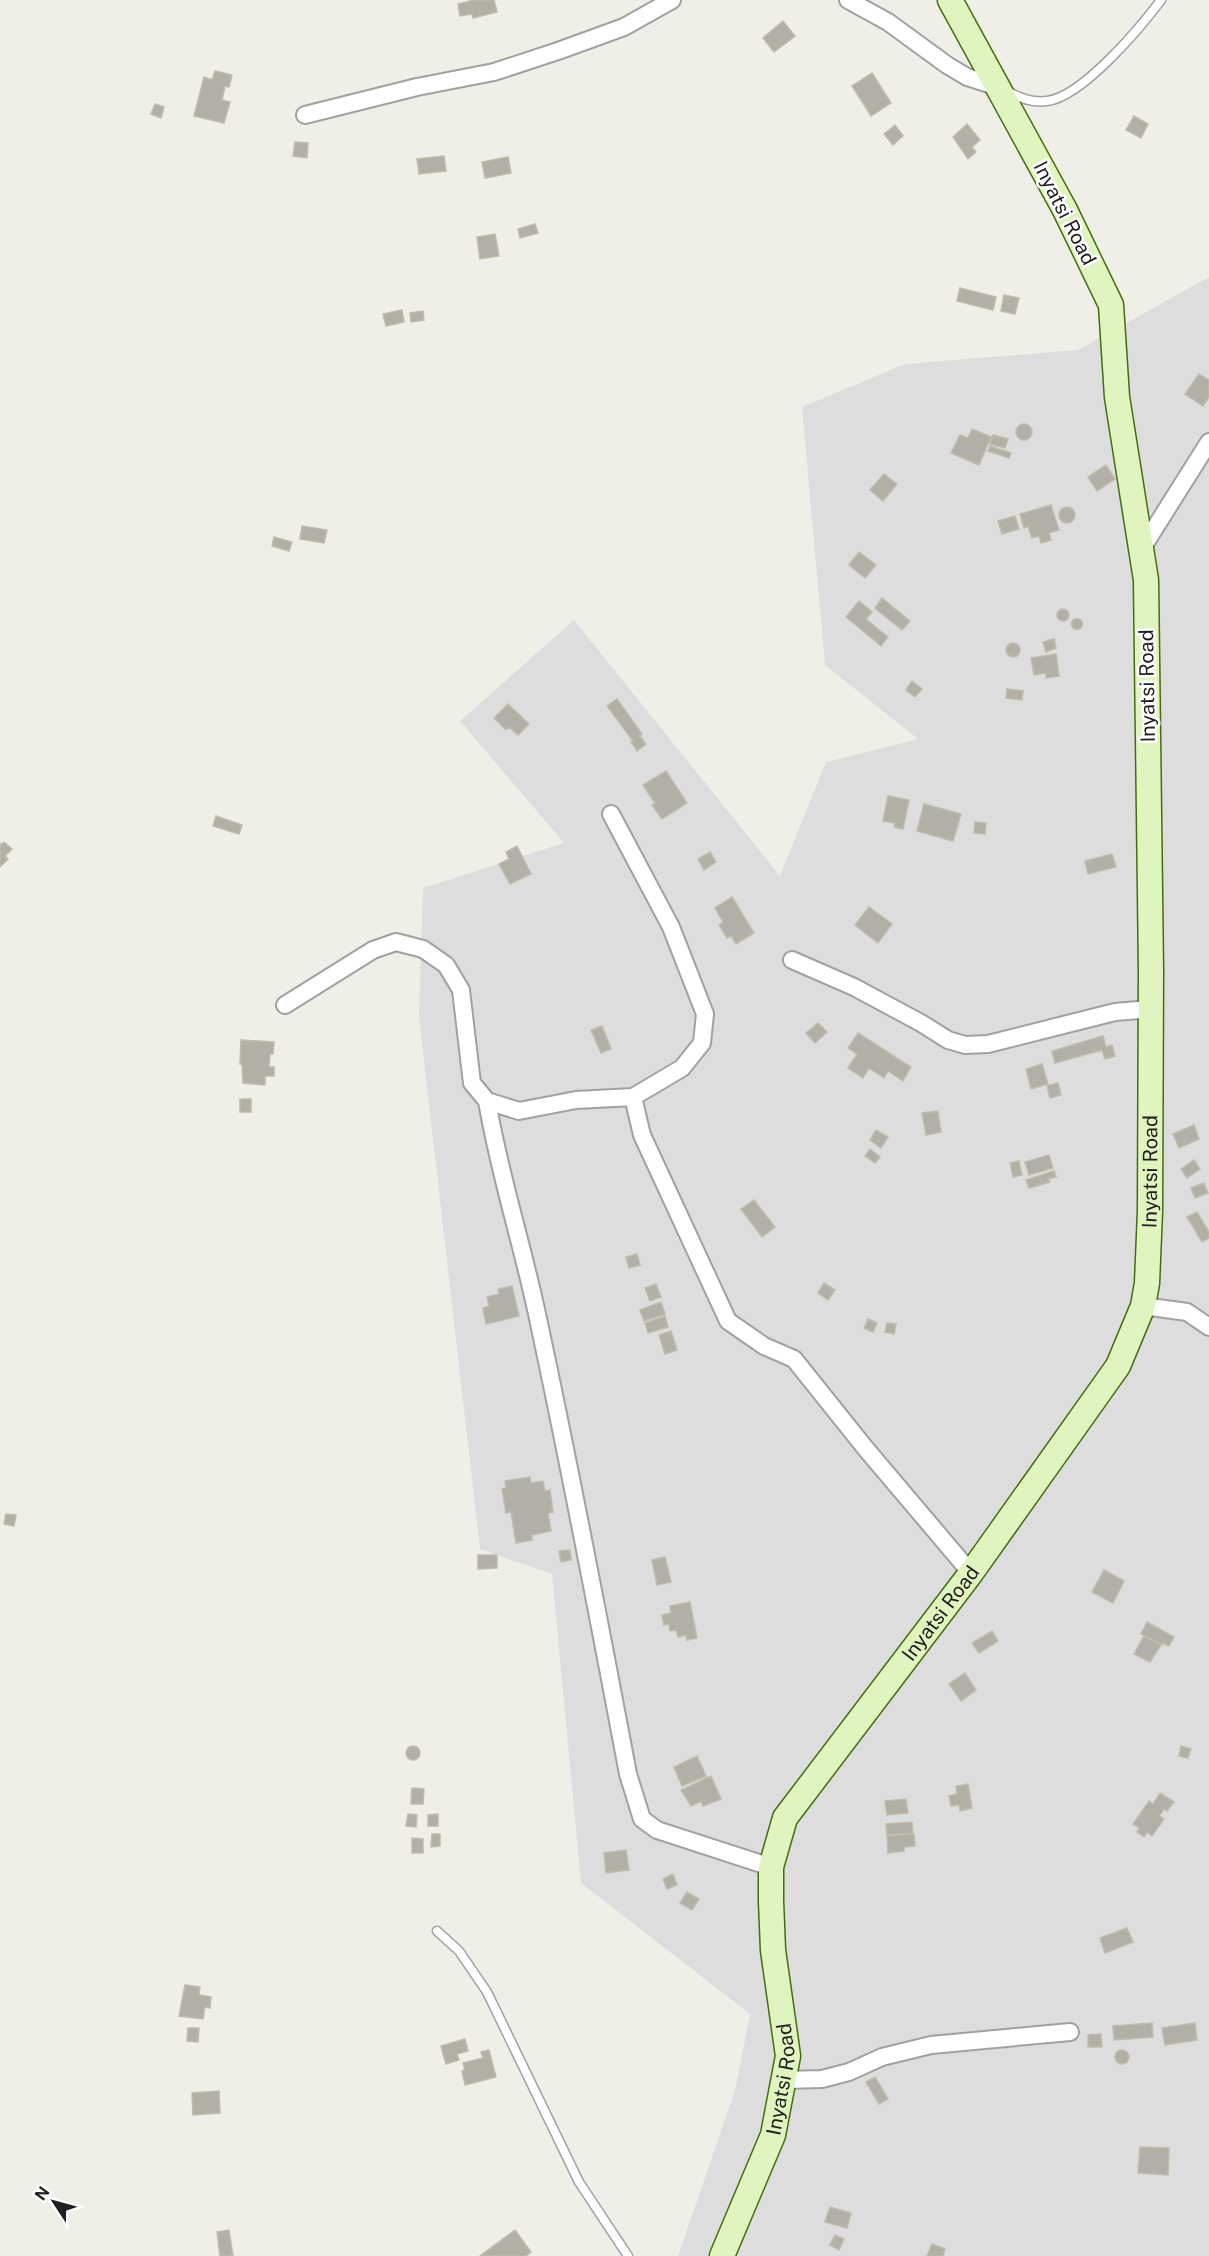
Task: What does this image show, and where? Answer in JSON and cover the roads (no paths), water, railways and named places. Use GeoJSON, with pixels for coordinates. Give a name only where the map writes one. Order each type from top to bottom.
{"type":"FeatureCollection","features":[{"type":"Feature","properties":{"kind":"street"},"geometry":{"type":"LineString","coordinates":[[305,115],[417,87],[494,72],[624,27],[672,0]]}},
{"type":"Feature","properties":{"kind":"street"},"geometry":{"type":"LineString","coordinates":[[848,0],[888,22],[967,77],[999,87]]}},
{"type":"Feature","properties":{"kind":"street","name":"Inyatsi Road"},"geometry":{"type":"LineString","coordinates":[[722,2256],[773,2135],[788,2056],[773,1950],[771,1867],[786,1818],[970,1573],[1118,1366],[1143,1306],[1147,1283],[1150,1210],[1151,1009],[1146,580],[1117,397],[1111,304],[1065,210],[950,0]]}},
{"type":"Feature","properties":{"kind":"street"},"geometry":{"type":"LineString","coordinates":[[1141,550],[1209,442]]}},
{"type":"Feature","properties":{"kind":"street"},"geometry":{"type":"LineString","coordinates":[[487,1101],[519,1112],[576,1100],[633,1097],[682,1068],[702,1043],[705,1014],[671,927],[611,814]]}},
{"type":"Feature","properties":{"kind":"street"},"geometry":{"type":"LineString","coordinates":[[285,1005],[373,950],[396,942],[423,949],[446,965],[461,990],[472,1083],[487,1101],[494,1140],[506,1180],[537,1311],[570,1469],[628,1774],[642,1819],[657,1830],[771,1867]]}},
{"type":"Feature","properties":{"kind":"street"},"geometry":{"type":"LineString","coordinates":[[792,960],[864,992],[921,1023],[948,1041],[965,1045],[988,1044],[1115,1012],[1151,1009]]}},
{"type":"Feature","properties":{"kind":"street"},"geometry":{"type":"LineString","coordinates":[[633,1097],[642,1135],[728,1321],[764,1346],[794,1359],[970,1573]]}},
{"type":"Feature","properties":{"kind":"street"},"geometry":{"type":"LineString","coordinates":[[1143,1306],[1187,1312],[1209,1327]]}},
{"type":"Feature","properties":{"kind":"street"},"geometry":{"type":"LineString","coordinates":[[784,2080],[822,2079],[849,2072],[882,2057],[930,2045],[1070,2032]]}},
{"type":"Feature","properties":{"kind":"lane"},"geometry":{"type":"LineString","coordinates":[[999,87],[1026,100],[1048,101],[1070,93],[1098,70],[1136,32],[1161,0]]}},
{"type":"Feature","properties":{"kind":"lane"},"geometry":{"type":"LineString","coordinates":[[436,1931],[459,1951],[487,1992],[579,2182],[628,2256]]}}]}
